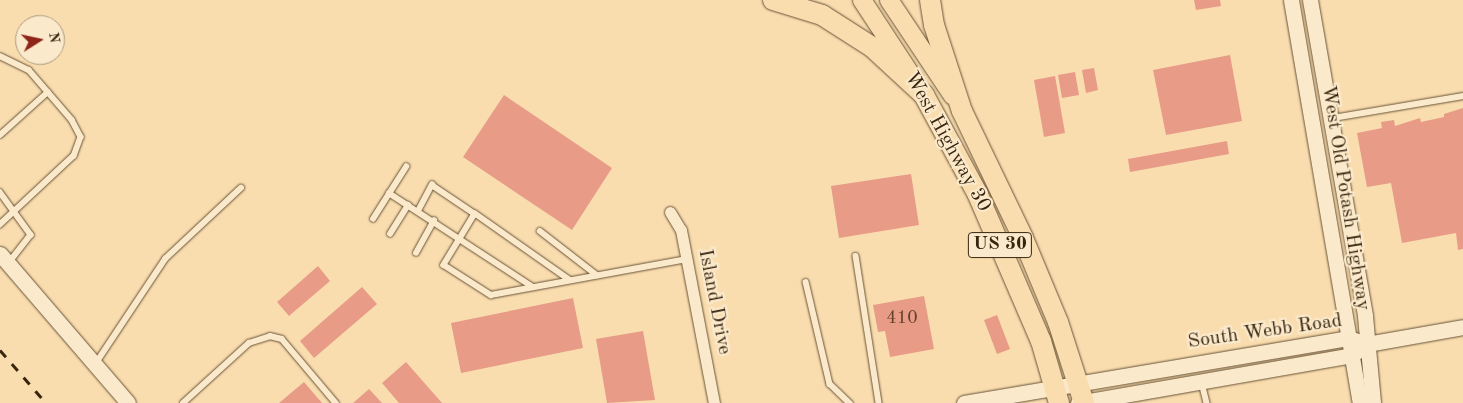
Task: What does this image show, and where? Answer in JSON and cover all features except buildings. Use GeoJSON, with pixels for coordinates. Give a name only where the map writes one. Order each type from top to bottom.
{"type":"FeatureCollection","features":[{"type":"Feature","properties":{"kind":"highway"},"geometry":{"type":"LineString","coordinates":[[773,0],[822,15],[872,47],[924,95]]}},
{"type":"Feature","properties":{"kind":"highway"},"geometry":{"type":"LineString","coordinates":[[930,0],[934,25],[962,111]]}},
{"type":"Feature","properties":{"kind":"highway","name":"West Highway 30"},"geometry":{"type":"LineString","coordinates":[[924,95],[978,194],[1041,341],[1057,395]]}},
{"type":"Feature","properties":{"kind":"highway","name":"West Highway 30"},"geometry":{"type":"LineString","coordinates":[[962,111],[1023,238],[1058,322],[1078,382],[1082,403]]}},
{"type":"Feature","properties":{"kind":"main road","name":"West Highway 30"},"geometry":{"type":"LineString","coordinates":[[862,0],[924,95]]}},
{"type":"Feature","properties":{"kind":"main road","name":"West Highway 30"},"geometry":{"type":"LineString","coordinates":[[889,0],[962,111]]}},
{"type":"Feature","properties":{"kind":"street","name":"West Old Potash Highway"},"geometry":{"type":"LineString","coordinates":[[1291,0],[1360,403]]}},
{"type":"Feature","properties":{"kind":"street","name":"West Old Potash Highway"},"geometry":{"type":"LineString","coordinates":[[1310,0],[1333,118],[1368,344],[1374,403]]}},
{"type":"Feature","properties":{"kind":"street"},"geometry":{"type":"LineString","coordinates":[[1297,31],[1308,50],[1321,111],[1325,117],[1333,118]]}},
{"type":"Feature","properties":{"kind":"street"},"geometry":{"type":"LineString","coordinates":[[1317,152],[1326,154],[1337,202],[1349,220]]}},
{"type":"Feature","properties":{"kind":"street","name":"Island Drive"},"geometry":{"type":"LineString","coordinates":[[670,212],[682,230],[714,403]]}},
{"type":"Feature","properties":{"kind":"street"},"geometry":{"type":"LineString","coordinates":[[4,259],[128,403]]}},
{"type":"Feature","properties":{"kind":"street"},"geometry":{"type":"LineString","coordinates":[[1368,344],[1463,327]]}},
{"type":"Feature","properties":{"kind":"street","name":"South Webb Road"},"geometry":{"type":"LineString","coordinates":[[964,403],[1057,395],[1078,382],[1348,338],[1368,344]]}},
{"type":"Feature","properties":{"kind":"street","name":"South Webb Road"},"geometry":{"type":"LineString","coordinates":[[1082,403],[1352,355],[1368,344]]}},
{"type":"Feature","properties":{"kind":"lane"},"geometry":{"type":"LineString","coordinates":[[0,56],[29,70],[72,120],[81,137],[74,156],[0,225]]}},
{"type":"Feature","properties":{"kind":"lane"},"geometry":{"type":"LineString","coordinates":[[0,135],[48,92]]}},
{"type":"Feature","properties":{"kind":"lane"},"geometry":{"type":"LineString","coordinates":[[1333,118],[1463,96]]}},
{"type":"Feature","properties":{"kind":"lane"},"geometry":{"type":"LineString","coordinates":[[373,219],[406,167]]}},
{"type":"Feature","properties":{"kind":"lane"},"geometry":{"type":"LineString","coordinates":[[418,211],[432,185],[569,280]]}},
{"type":"Feature","properties":{"kind":"lane"},"geometry":{"type":"LineString","coordinates":[[95,364],[122,328],[165,259],[241,188]]}},
{"type":"Feature","properties":{"kind":"lane"},"geometry":{"type":"LineString","coordinates":[[0,192],[16,211],[31,235],[4,259]]}},
{"type":"Feature","properties":{"kind":"lane"},"geometry":{"type":"LineString","coordinates":[[389,193],[461,238],[533,287]]}},
{"type":"Feature","properties":{"kind":"lane"},"geometry":{"type":"LineString","coordinates":[[390,234],[408,205]]}},
{"type":"Feature","properties":{"kind":"lane"},"geometry":{"type":"LineString","coordinates":[[475,214],[444,265],[491,296],[687,259]]}},
{"type":"Feature","properties":{"kind":"lane"},"geometry":{"type":"LineString","coordinates":[[416,253],[434,221]]}},
{"type":"Feature","properties":{"kind":"lane"},"geometry":{"type":"LineString","coordinates":[[540,231],[597,275]]}},
{"type":"Feature","properties":{"kind":"lane"},"geometry":{"type":"LineString","coordinates":[[856,256],[878,403]]}},
{"type":"Feature","properties":{"kind":"lane"},"geometry":{"type":"LineString","coordinates":[[806,282],[830,384],[850,403]]}},
{"type":"Feature","properties":{"kind":"lane"},"geometry":{"type":"LineString","coordinates":[[183,403],[249,342],[270,336],[282,339],[336,403]]}},
{"type":"Feature","properties":{"kind":"lane"},"geometry":{"type":"LineString","coordinates":[[1202,381],[1207,403]]}},
{"type":"Feature","properties":{"kind":"railway"},"geometry":{"type":"LineString","coordinates":[[0,350],[46,403]]}}]}
